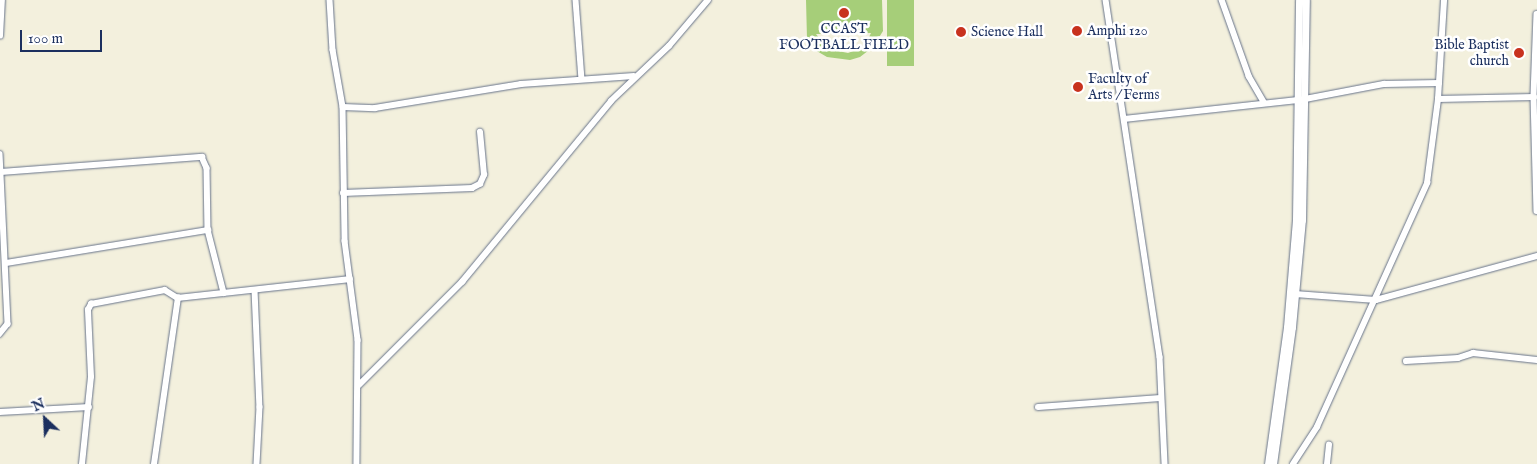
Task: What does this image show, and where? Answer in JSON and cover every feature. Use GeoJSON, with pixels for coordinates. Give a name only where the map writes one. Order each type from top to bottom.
{"type":"FeatureCollection","features":[{"type":"Feature","properties":{"kind":"street"},"geometry":{"type":"LineString","coordinates":[[0,36],[2,0]]}},
{"type":"Feature","properties":{"kind":"street"},"geometry":{"type":"LineString","coordinates":[[330,0],[333,50],[343,107],[343,193],[360,385],[357,464]]}},
{"type":"Feature","properties":{"kind":"street"},"geometry":{"type":"LineString","coordinates":[[576,0],[582,79]]}},
{"type":"Feature","properties":{"kind":"street"},"geometry":{"type":"LineString","coordinates":[[360,385],[462,282],[634,76],[669,46],[708,0]]}},
{"type":"Feature","properties":{"kind":"street"},"geometry":{"type":"LineString","coordinates":[[1106,0],[1160,357],[1165,464]]}},
{"type":"Feature","properties":{"kind":"street"},"geometry":{"type":"LineString","coordinates":[[1222,0],[1249,76],[1264,102]]}},
{"type":"Feature","properties":{"kind":"street"},"geometry":{"type":"LineString","coordinates":[[1273,464],[1295,294],[1302,220],[1302,99],[1299,0]]}},
{"type":"Feature","properties":{"kind":"street"},"geometry":{"type":"LineString","coordinates":[[1268,464],[1290,287],[1302,99],[1306,0]]}},
{"type":"Feature","properties":{"kind":"street"},"geometry":{"type":"LineString","coordinates":[[1293,464],[1317,427],[1376,300],[1427,183],[1438,99],[1444,0]]}},
{"type":"Feature","properties":{"kind":"street"},"geometry":{"type":"LineString","coordinates":[[1537,14],[1534,97],[1537,211]]}},
{"type":"Feature","properties":{"kind":"street"},"geometry":{"type":"LineString","coordinates":[[343,107],[375,108],[496,88],[582,79],[634,76]]}},
{"type":"Feature","properties":{"kind":"street"},"geometry":{"type":"LineString","coordinates":[[1124,119],[1302,99],[1384,84],[1439,82]]}},
{"type":"Feature","properties":{"kind":"street"},"geometry":{"type":"LineString","coordinates":[[1438,99],[1534,97]]}},
{"type":"Feature","properties":{"kind":"street"},"geometry":{"type":"LineString","coordinates":[[343,193],[472,188],[480,184],[484,175],[480,132]]}},
{"type":"Feature","properties":{"kind":"street"},"geometry":{"type":"LineString","coordinates":[[0,154],[8,324],[0,334]]}},
{"type":"Feature","properties":{"kind":"street"},"geometry":{"type":"LineString","coordinates":[[1,172],[202,157],[207,168],[208,230],[224,293]]}},
{"type":"Feature","properties":{"kind":"street"},"geometry":{"type":"LineString","coordinates":[[6,263],[208,230]]}},
{"type":"Feature","properties":{"kind":"street"},"geometry":{"type":"LineString","coordinates":[[1295,294],[1376,300],[1537,256]]}},
{"type":"Feature","properties":{"kind":"street"},"geometry":{"type":"LineString","coordinates":[[82,464],[92,377],[88,310],[91,304],[165,290],[178,298],[350,279]]}},
{"type":"Feature","properties":{"kind":"street"},"geometry":{"type":"LineString","coordinates":[[255,290],[260,407],[257,464]]}},
{"type":"Feature","properties":{"kind":"street"},"geometry":{"type":"LineString","coordinates":[[154,464],[178,298]]}},
{"type":"Feature","properties":{"kind":"street"},"geometry":{"type":"LineString","coordinates":[[1406,361],[1458,358],[1473,353],[1537,360]]}},
{"type":"Feature","properties":{"kind":"street"},"geometry":{"type":"LineString","coordinates":[[1038,407],[1161,398]]}},
{"type":"Feature","properties":{"kind":"street"},"geometry":{"type":"LineString","coordinates":[[0,412],[89,407]]}},
{"type":"Feature","properties":{"kind":"street"},"geometry":{"type":"LineString","coordinates":[[1327,464],[1329,444]]}},
{"type":"Feature","properties":{"kind":"green space"},"geometry":{"type":"Polygon","coordinates":[[[806,0],[882,0],[883,31],[873,47],[860,57],[850,60],[827,57],[815,50],[811,39],[807,39],[806,0]],[[871,33],[816,34],[828,49],[848,53],[864,47],[871,33]]]}},
{"type":"Feature","properties":{"kind":"green space"},"geometry":{"type":"Polygon","coordinates":[[[887,0],[914,0],[914,66],[887,66],[887,0]]]}},
{"type":"Feature","properties":{"kind":"place","name":"CCAST FOOTBALL FIELD"},"geometry":{"type":"Point","coordinates":[844,13]}},
{"type":"Feature","properties":{"kind":"place","name":"Amphi 120"},"geometry":{"type":"Point","coordinates":[1077,31]}},
{"type":"Feature","properties":{"kind":"place","name":"Science Hall"},"geometry":{"type":"Point","coordinates":[961,32]}},
{"type":"Feature","properties":{"kind":"place","name":"Bible Baptist church"},"geometry":{"type":"Point","coordinates":[1519,53]}},
{"type":"Feature","properties":{"kind":"place","name":"Faculty of Arts / Ferms"},"geometry":{"type":"Point","coordinates":[1078,87]}}]}
